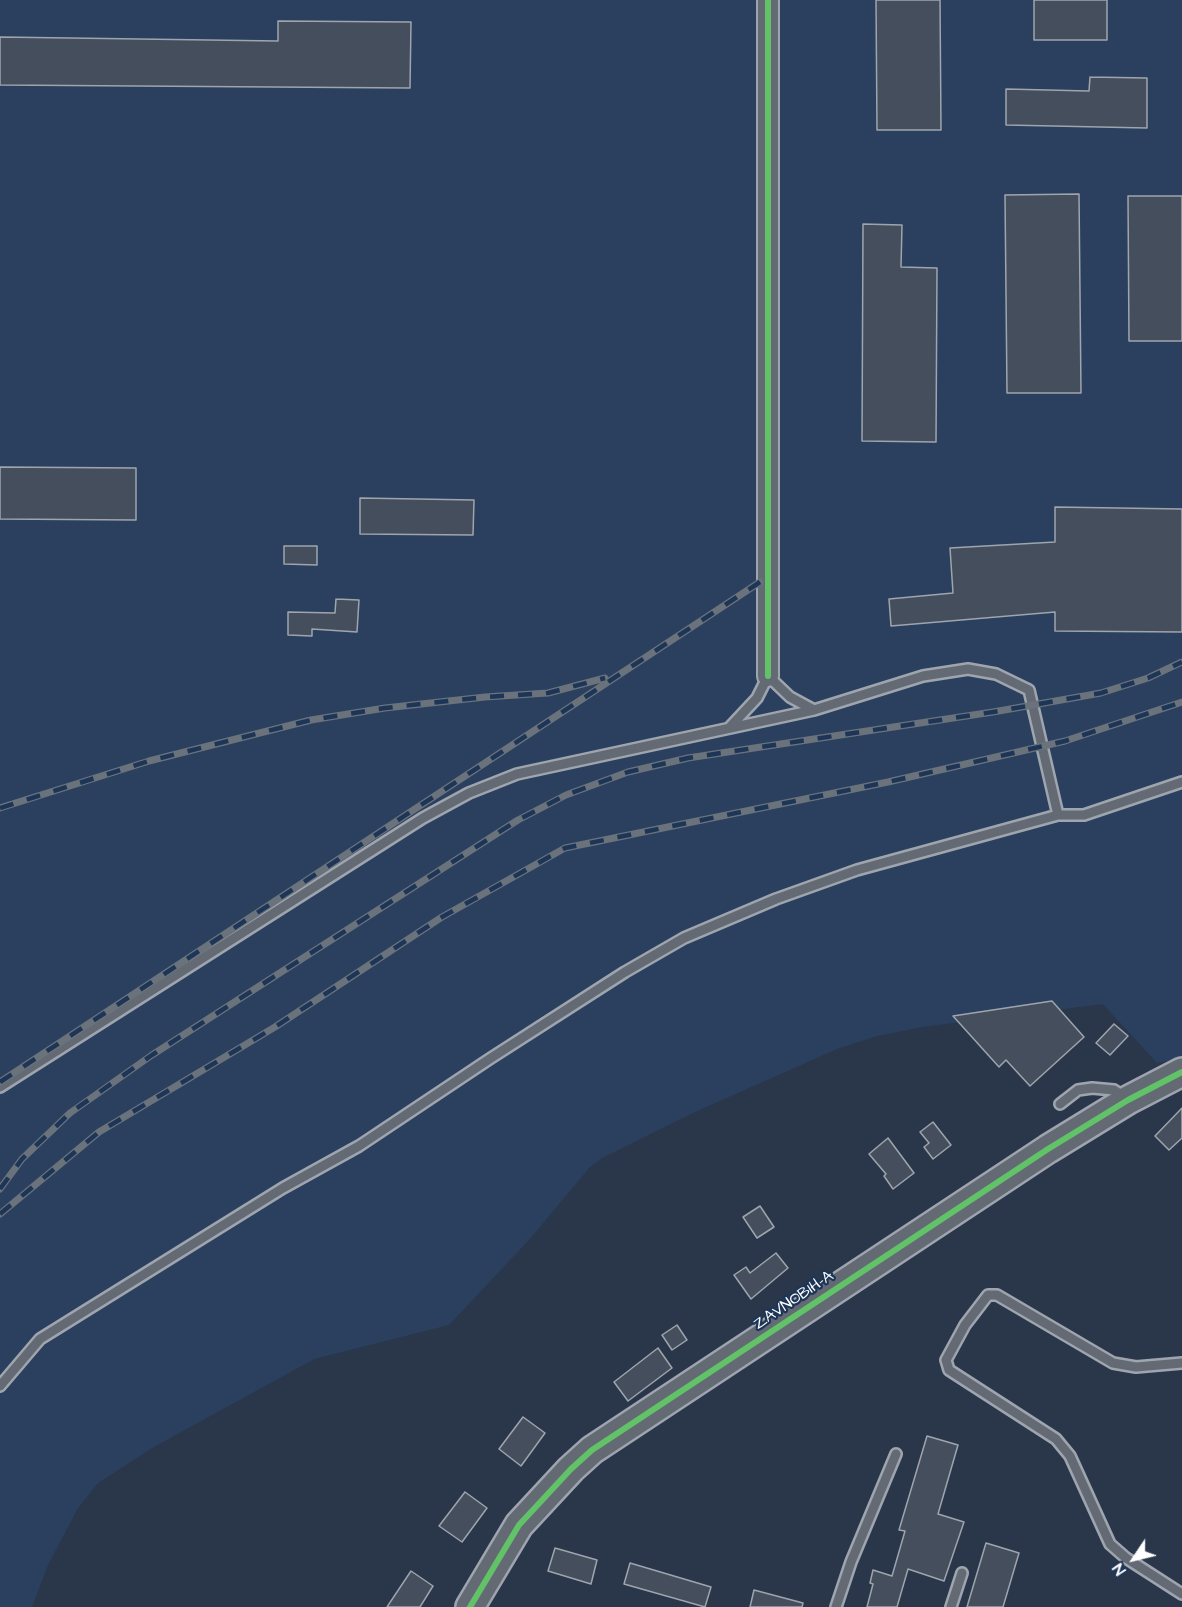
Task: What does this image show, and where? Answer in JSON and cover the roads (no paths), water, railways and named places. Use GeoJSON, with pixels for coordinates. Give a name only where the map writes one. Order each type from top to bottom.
{"type":"FeatureCollection","features":[{"type":"Feature","properties":{"kind":"main road","name":"ZAVNOBIH-A"},"geometry":{"type":"LineString","coordinates":[[470,1607],[519,1525],[592,1450],[1128,1100],[1182,1072]]}},
{"type":"Feature","properties":{"kind":"street"},"geometry":{"type":"LineString","coordinates":[[768,0],[768,676]]}},
{"type":"Feature","properties":{"kind":"lane"},"geometry":{"type":"LineString","coordinates":[[0,1087],[423,819],[468,793],[517,774],[814,710],[923,676],[968,669],[996,674],[1029,690],[1058,815]]}},
{"type":"Feature","properties":{"kind":"lane"},"geometry":{"type":"LineString","coordinates":[[728,729],[757,698],[768,676],[790,698],[814,710]]}},
{"type":"Feature","properties":{"kind":"lane"},"geometry":{"type":"LineString","coordinates":[[0,1386],[40,1339],[283,1188],[359,1146],[568,1009],[684,938],[776,899],[857,870],[1058,815],[1084,815],[1182,782]]}},
{"type":"Feature","properties":{"kind":"lane"},"geometry":{"type":"LineString","coordinates":[[1060,1104],[1078,1090],[1092,1088],[1114,1089],[1128,1100]]}},
{"type":"Feature","properties":{"kind":"lane"},"geometry":{"type":"LineString","coordinates":[[1182,1363],[1136,1366],[1113,1363],[997,1295],[988,1295],[965,1325],[946,1360],[950,1370],[1056,1438],[1070,1456],[1110,1544],[1126,1558],[1182,1594]]}},
{"type":"Feature","properties":{"kind":"lane"},"geometry":{"type":"LineString","coordinates":[[836,1607],[851,1562],[896,1454]]}},
{"type":"Feature","properties":{"kind":"lane"},"geometry":{"type":"LineString","coordinates":[[951,1607],[962,1573]]}},
{"type":"Feature","properties":{"kind":"railway"},"geometry":{"type":"LineString","coordinates":[[0,1082],[760,582]]}},
{"type":"Feature","properties":{"kind":"railway"},"geometry":{"type":"LineString","coordinates":[[0,1189],[22,1159],[70,1113],[152,1055],[518,820],[566,795],[628,772],[688,758],[993,712],[1101,693],[1148,678],[1182,662]]}},
{"type":"Feature","properties":{"kind":"railway"},"geometry":{"type":"LineString","coordinates":[[0,808],[149,761],[311,720],[385,708],[548,693],[605,678]]}},
{"type":"Feature","properties":{"kind":"railway"},"geometry":{"type":"LineString","coordinates":[[0,1214],[99,1132],[275,1027],[442,917],[565,848],[888,782],[1065,741],[1182,702]]}}]}
